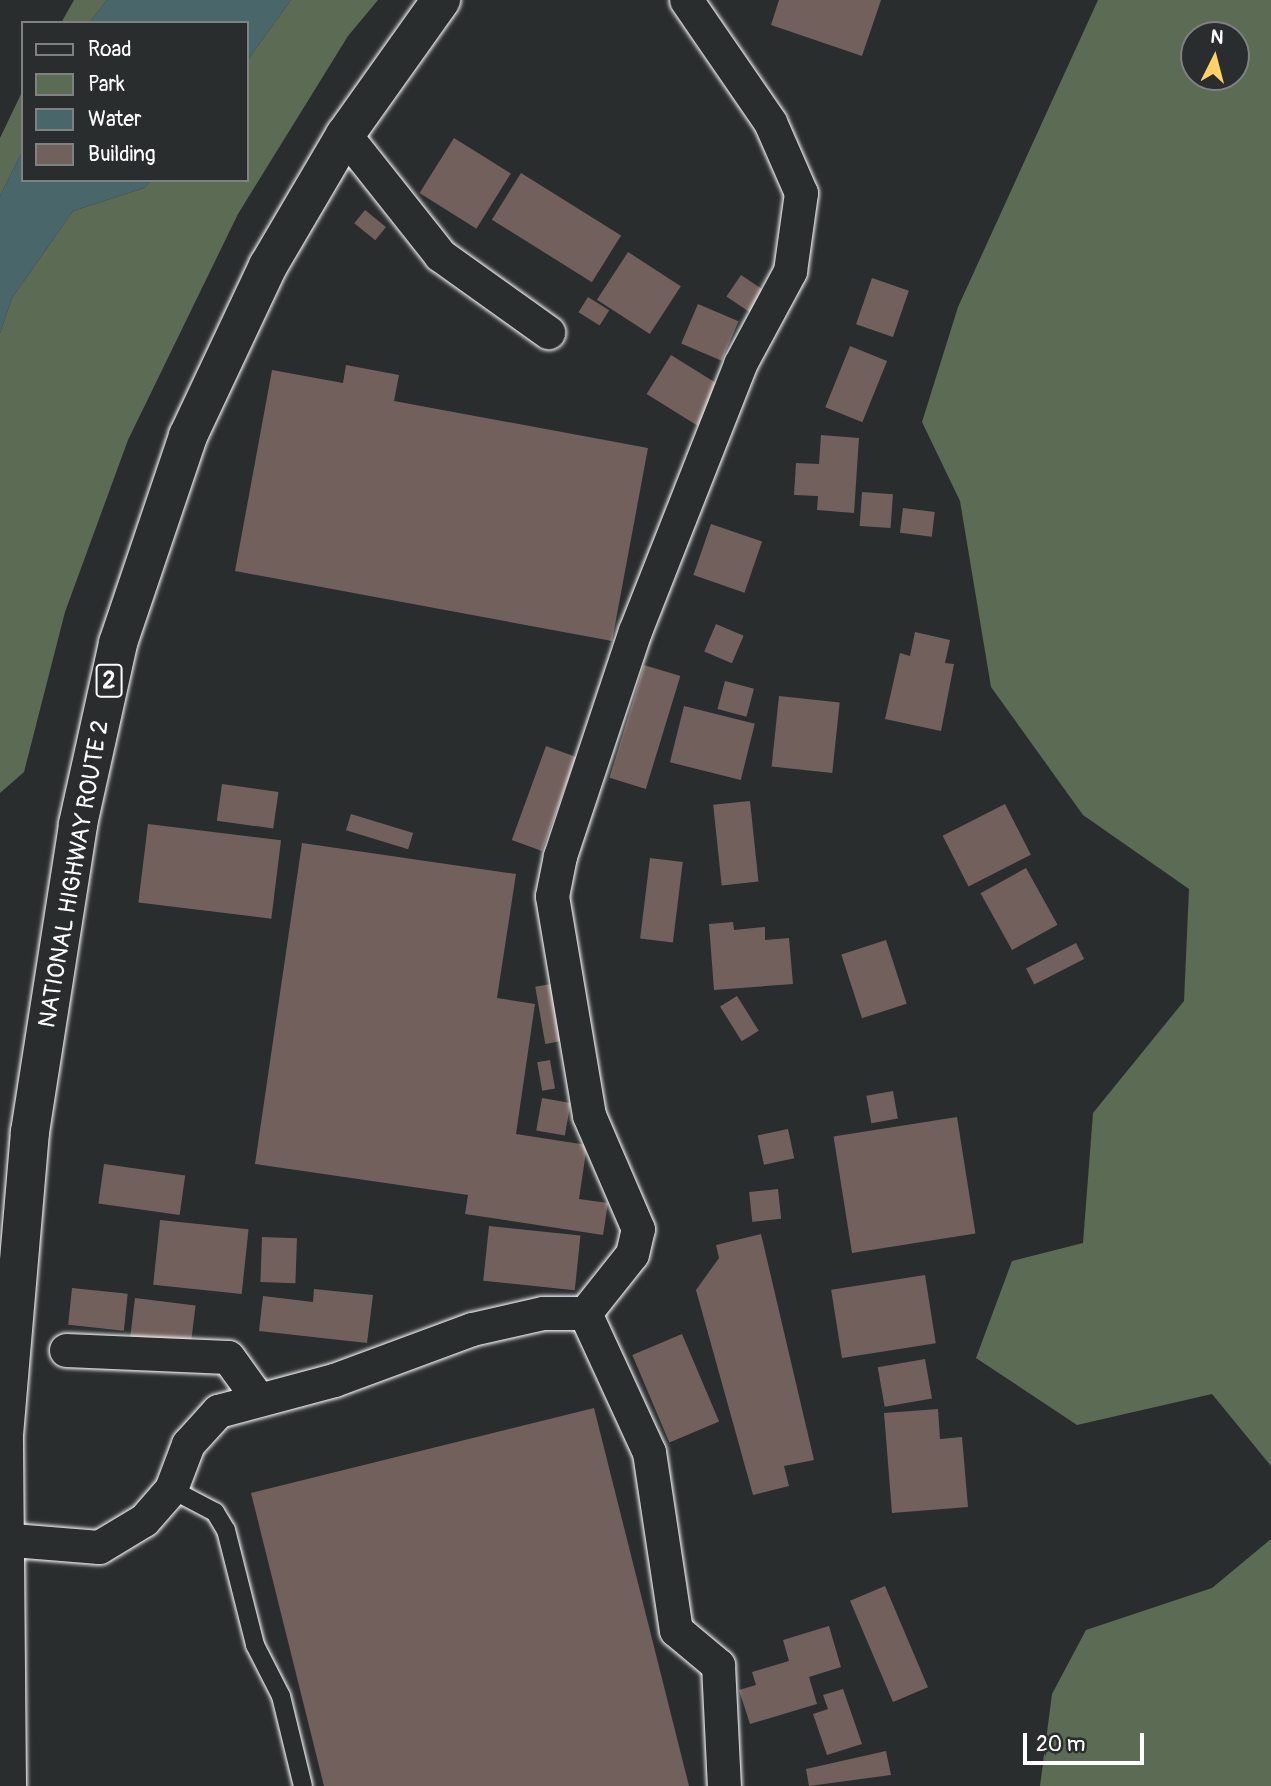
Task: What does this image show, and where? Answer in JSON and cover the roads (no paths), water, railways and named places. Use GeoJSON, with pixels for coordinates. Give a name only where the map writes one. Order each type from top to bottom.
{"type":"FeatureCollection","features":[{"type":"Feature","properties":{"kind":"highway","name":"NATIONAL HIGHWAY ROUTE 2"},"geometry":{"type":"LineString","coordinates":[[7,1786],[1,1540],[30,1132],[78,824],[118,643],[188,436],[268,267],[345,135],[440,0]]}},
{"type":"Feature","properties":{"kind":"street"},"geometry":{"type":"LineString","coordinates":[[585,1313],[632,1254],[638,1229],[612,1177],[581,1076],[552,896],[560,856],[635,631],[756,323],[790,271],[801,193],[770,122],[685,0]]}},
{"type":"Feature","properties":{"kind":"street"},"geometry":{"type":"LineString","coordinates":[[345,135],[440,255],[548,332]]}},
{"type":"Feature","properties":{"kind":"street"},"geometry":{"type":"LineString","coordinates":[[1,1540],[99,1547],[144,1520],[171,1489],[188,1444],[218,1411],[256,1396],[334,1380],[472,1329],[543,1313],[585,1313]]}},
{"type":"Feature","properties":{"kind":"street"},"geometry":{"type":"LineString","coordinates":[[585,1313],[649,1452],[676,1630],[718,1665],[724,1786]]}},
{"type":"Feature","properties":{"kind":"street"},"geometry":{"type":"LineString","coordinates":[[66,1350],[228,1357],[256,1396]]}},
{"type":"Feature","properties":{"kind":"lane"},"geometry":{"type":"LineString","coordinates":[[171,1489],[215,1512],[226,1530],[255,1645],[281,1696],[303,1786]]}},
{"type":"Feature","properties":{"kind":"water"},"geometry":{"type":"Polygon","coordinates":[[[107,0],[291,0],[248,60],[248,21],[91,21],[107,0]]]}},
{"type":"Feature","properties":{"kind":"water"},"geometry":{"type":"Polygon","coordinates":[[[21,154],[21,182],[149,182],[144,188],[73,211],[12,298],[0,333],[0,196],[21,154]]]}}]}
